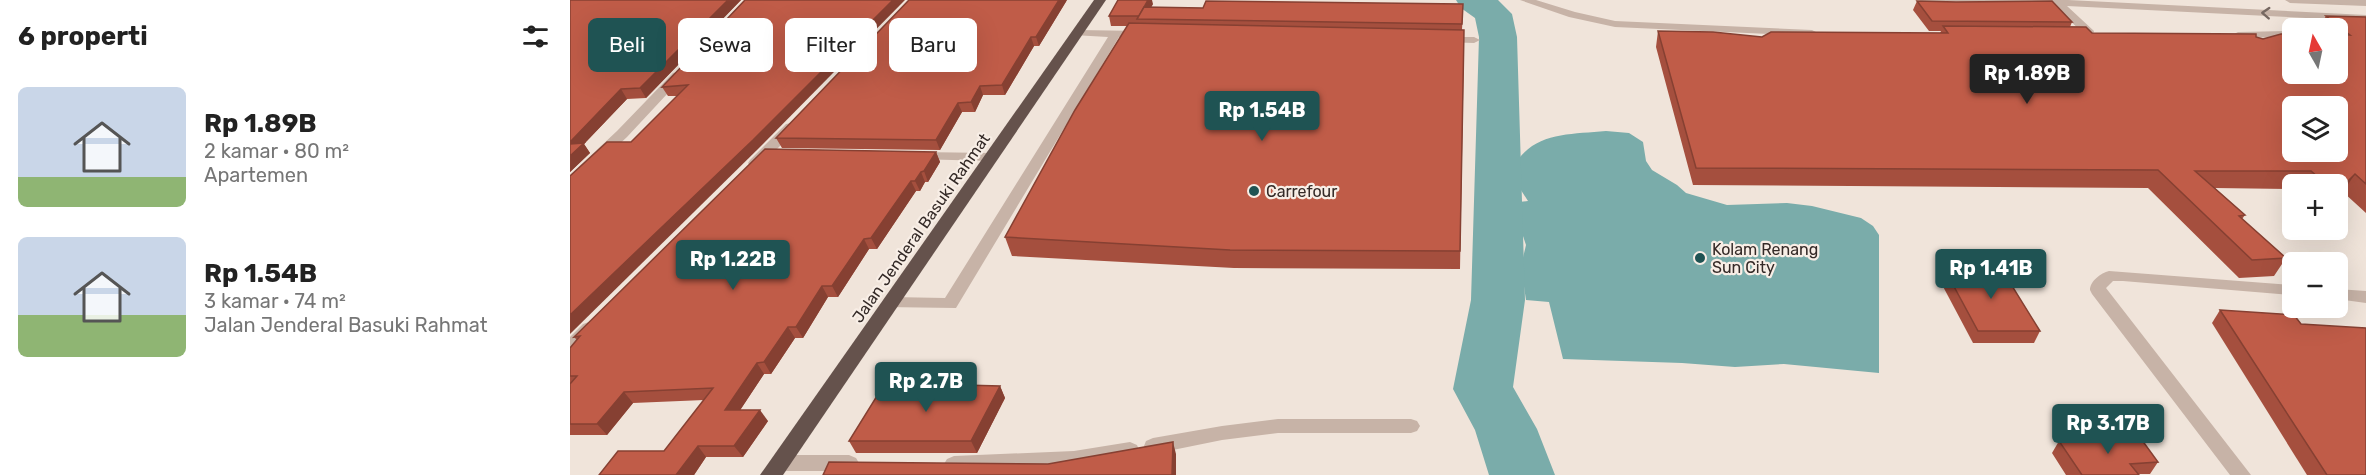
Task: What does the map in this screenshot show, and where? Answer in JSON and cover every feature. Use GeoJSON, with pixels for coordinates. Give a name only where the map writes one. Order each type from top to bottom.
{"type":"FeatureCollection","features":[{"type":"Feature","properties":{"kind":"highway","name":"Jalan Jenderal Basuki Rahmat"},"geometry":{"type":"LineString","coordinates":[[775,469],[1100,0]]}},
{"type":"Feature","properties":{"kind":"street"},"geometry":{"type":"LineString","coordinates":[[1525,0],[1639,36],[1661,39]]}},
{"type":"Feature","properties":{"kind":"street"},"geometry":{"type":"LineString","coordinates":[[1924,0],[2023,0],[2366,18]]}},
{"type":"Feature","properties":{"kind":"street"},"geometry":{"type":"LineString","coordinates":[[2290,0],[2365,4]]}},
{"type":"Feature","properties":{"kind":"street"},"geometry":{"type":"LineString","coordinates":[[2296,0],[2316,15]]}},
{"type":"Feature","properties":{"kind":"street"},"geometry":{"type":"LineString","coordinates":[[2056,3],[2093,36],[2071,38]]}},
{"type":"Feature","properties":{"kind":"street"},"geometry":{"type":"LineString","coordinates":[[1597,21],[1644,27],[1828,33]]}},
{"type":"Feature","properties":{"kind":"street"},"geometry":{"type":"LineString","coordinates":[[1077,33],[1152,34]]}},
{"type":"Feature","properties":{"kind":"street"},"geometry":{"type":"LineString","coordinates":[[891,303],[950,304],[1116,33]]}},
{"type":"Feature","properties":{"kind":"street"},"geometry":{"type":"LineString","coordinates":[[2224,35],[2282,36]]}},
{"type":"Feature","properties":{"kind":"street"},"geometry":{"type":"LineString","coordinates":[[1438,39],[1474,40]]}},
{"type":"Feature","properties":{"kind":"street"},"geometry":{"type":"LineString","coordinates":[[2263,47],[2282,40]]}},
{"type":"Feature","properties":{"kind":"street"},"geometry":{"type":"LineString","coordinates":[[570,182],[622,134],[681,72]]}},
{"type":"Feature","properties":{"kind":"street"},"geometry":{"type":"LineString","coordinates":[[748,170],[798,119]]}},
{"type":"Feature","properties":{"kind":"street"},"geometry":{"type":"LineString","coordinates":[[765,153],[789,154]]}},
{"type":"Feature","properties":{"kind":"street"},"geometry":{"type":"LineString","coordinates":[[909,156],[993,157]]}},
{"type":"Feature","properties":{"kind":"street"},"geometry":{"type":"LineString","coordinates":[[2241,475],[2098,291],[2098,286],[2109,276],[2123,276],[2282,289]]}},
{"type":"Feature","properties":{"kind":"street"},"geometry":{"type":"LineString","coordinates":[[2348,295],[2366,297]]}},
{"type":"Feature","properties":{"kind":"street"},"geometry":{"type":"LineString","coordinates":[[570,347],[596,322]]}},
{"type":"Feature","properties":{"kind":"street"},"geometry":{"type":"LineString","coordinates":[[939,464],[1074,459],[1222,433],[1278,426],[1411,426]]}},
{"type":"Feature","properties":{"kind":"street"},"geometry":{"type":"LineString","coordinates":[[775,469],[871,464]]}},
{"type":"Feature","properties":{"kind":"water","name":"Kolam Renang Sun City"},"geometry":{"type":"Polygon","coordinates":[[[1606,131],[1629,133],[1643,142],[1646,161],[1652,170],[1686,193],[1727,205],[1787,203],[1812,206],[1861,218],[1873,226],[1879,235],[1879,373],[1784,364],[1735,367],[1563,359],[1549,302],[1526,300],[1521,266],[1526,245],[1520,227],[1506,224],[1508,203],[1528,201],[1510,173],[1518,159],[1539,142],[1563,135],[1606,131]]]}},
{"type":"Feature","properties":{"kind":"building"},"geometry":{"type":"Polygon","coordinates":[[[570,0],[728,0],[710,18],[678,18],[678,50],[666,62],[666,18],[588,18],[588,72],[656,72],[640,88],[621,89],[570,142],[570,0]]]}},
{"type":"Feature","properties":{"kind":"building"},"geometry":{"type":"Polygon","coordinates":[[[745,0],[893,0],[875,18],[785,18],[785,72],[821,72],[570,315],[570,176],[607,142],[631,142],[688,85],[662,87],[678,70],[773,72],[773,18],[728,18],[745,0]]]}},
{"type":"Feature","properties":{"kind":"building"},"geometry":{"type":"Polygon","coordinates":[[[909,0],[1059,0],[1036,37],[1031,37],[1002,85],[980,86],[971,102],[958,103],[936,140],[776,138],[840,72],[877,72],[877,33],[889,21],[889,72],[977,72],[977,18],[892,18],[909,0]]]}},
{"type":"Feature","properties":{"kind":"building"},"geometry":{"type":"Polygon","coordinates":[[[1118,0],[1148,0],[1139,16],[1109,16],[1118,0]]]}},
{"type":"Feature","properties":{"kind":"building"},"geometry":{"type":"Polygon","coordinates":[[[1206,1],[1463,4],[1462,24],[1137,19],[1144,7],[1203,8],[1206,1]]]}},
{"type":"Feature","properties":{"kind":"building"},"geometry":{"type":"Polygon","coordinates":[[[1917,1],[2052,1],[2072,22],[1932,21],[1917,1]]]}},
{"type":"Feature","properties":{"kind":"building"},"geometry":{"type":"Polygon","coordinates":[[[2326,16],[2366,17],[2366,184],[2355,174],[2348,181],[2348,174],[2314,174],[2311,171],[2195,171],[2245,215],[2239,216],[2282,254],[2282,258],[2252,260],[2158,170],[1696,168],[1658,31],[1713,32],[1762,37],[1771,32],[1948,33],[1943,26],[2086,27],[2092,33],[2256,34],[2256,37],[2263,39],[2282,34],[2282,84],[2348,84],[2348,35],[2350,35],[2348,33],[2348,18],[2326,16]]]}},
{"type":"Feature","properties":{"kind":"building","name":"Carrefour"},"geometry":{"type":"Polygon","coordinates":[[[1129,23],[1464,30],[1460,251],[1230,250],[1005,237],[1075,110],[1129,23]]]}},
{"type":"Feature","properties":{"kind":"building"},"geometry":{"type":"Polygon","coordinates":[[[584,143],[570,156],[570,144],[584,143]]]}},
{"type":"Feature","properties":{"kind":"building"},"geometry":{"type":"Polygon","coordinates":[[[765,149],[936,152],[924,171],[915,181],[911,181],[871,238],[864,239],[832,286],[822,286],[796,327],[788,327],[764,362],[757,363],[725,410],[760,410],[734,446],[698,446],[676,475],[599,475],[618,451],[664,451],[713,388],[624,392],[597,424],[570,424],[570,384],[577,376],[570,376],[570,348],[580,336],[574,337],[765,149]]]}},
{"type":"Feature","properties":{"kind":"building"},"geometry":{"type":"Polygon","coordinates":[[[1944,268],[2001,268],[2040,331],[1978,331],[1944,268]]]}},
{"type":"Feature","properties":{"kind":"building"},"geometry":{"type":"Polygon","coordinates":[[[2220,310],[2282,314],[2282,318],[2296,318],[2301,324],[2366,328],[2366,475],[2327,475],[2220,310]]]}},
{"type":"Feature","properties":{"kind":"building"},"geometry":{"type":"Polygon","coordinates":[[[885,383],[1000,386],[971,441],[849,441],[885,383]]]}},
{"type":"Feature","properties":{"kind":"building"},"geometry":{"type":"Polygon","coordinates":[[[2139,436],[2158,462],[2130,464],[2139,475],[2082,475],[2059,441],[2139,436]]]}},
{"type":"Feature","properties":{"kind":"building"},"geometry":{"type":"Polygon","coordinates":[[[1173,442],[1172,475],[823,475],[829,462],[1048,464],[1173,442]]]}},
{"type":"Feature","properties":{"kind":"waterway"},"geometry":{"type":"LineString","coordinates":[[1474,0],[1493,14],[1498,37],[1498,300],[1483,389],[1506,429],[1522,475]]}},
{"type":"Feature","properties":{"kind":"place","name":"Carrefour"},"geometry":{"type":"Point","coordinates":[1254,191]}},
{"type":"Feature","properties":{"kind":"place","name":"Kolam Renang Sun City"},"geometry":{"type":"Point","coordinates":[1700,258]}}]}
